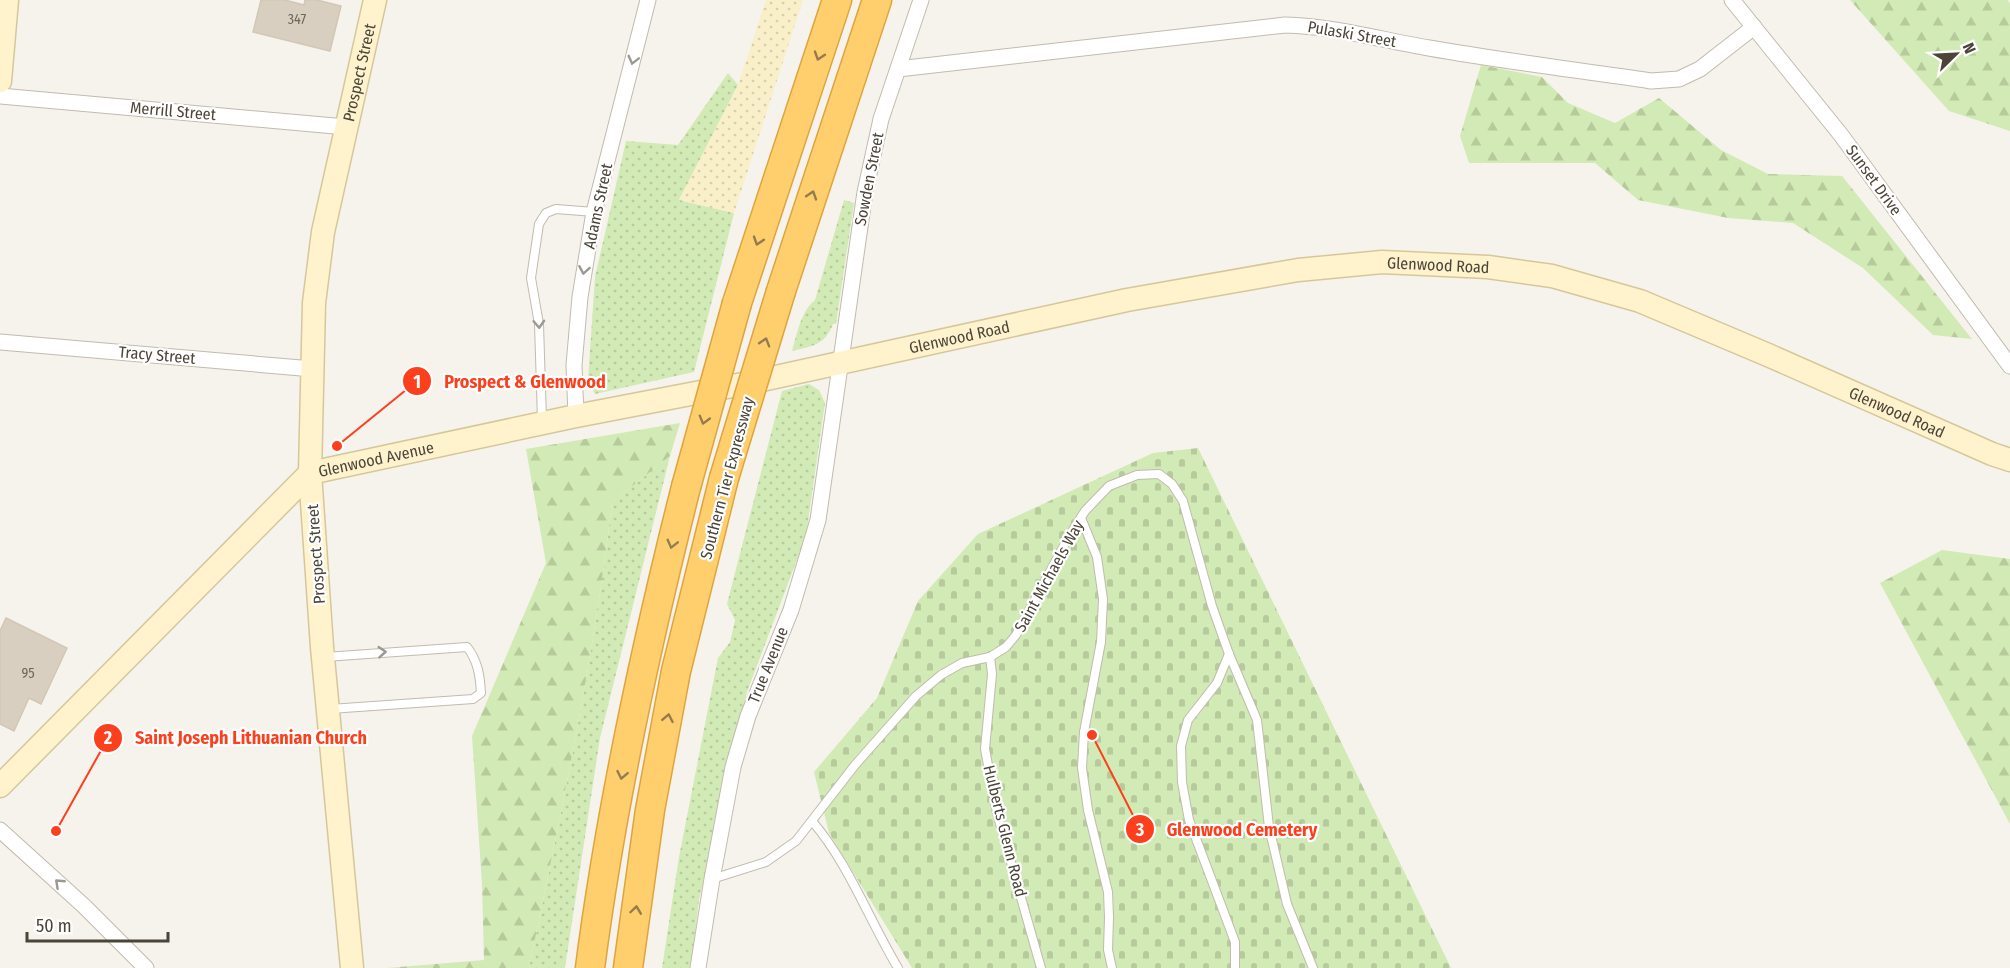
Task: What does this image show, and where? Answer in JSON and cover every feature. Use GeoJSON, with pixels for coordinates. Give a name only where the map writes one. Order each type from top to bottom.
{"type":"FeatureCollection","features":[{"type":"Feature","properties":{"kind":"highway"},"geometry":{"type":"LineString","coordinates":[[590,968],[616,803],[656,608],[686,487],[737,303],[837,0]]}},
{"type":"Feature","properties":{"kind":"highway","name":"Southern Tier Expressway"},"geometry":{"type":"LineString","coordinates":[[628,968],[650,810],[676,671],[724,478],[781,291],[877,0]]}},
{"type":"Feature","properties":{"kind":"street"},"geometry":{"type":"LineString","coordinates":[[0,81],[7,0]]}},
{"type":"Feature","properties":{"kind":"street","name":"Prospect Street"},"geometry":{"type":"LineString","coordinates":[[352,968],[323,657],[310,473],[314,303],[323,232],[375,0]]}},
{"type":"Feature","properties":{"kind":"street","name":"Sowden Street"},"geometry":{"type":"LineString","coordinates":[[839,363],[865,192],[881,119],[921,0]]}},
{"type":"Feature","properties":{"kind":"street","name":"Sunset Drive"},"geometry":{"type":"LineString","coordinates":[[1732,0],[1841,135],[2010,366]]}},
{"type":"Feature","properties":{"kind":"street","name":"Adams Street"},"geometry":{"type":"LineString","coordinates":[[576,417],[574,365],[580,297],[594,212],[644,1]]}},
{"type":"Feature","properties":{"kind":"street","name":"Pulaski Street"},"geometry":{"type":"LineString","coordinates":[[898,69],[1285,25],[1305,25],[1429,48],[1651,81],[1679,79],[1700,69],[1754,27]]}},
{"type":"Feature","properties":{"kind":"street","name":"Merrill Street"},"geometry":{"type":"LineString","coordinates":[[0,96],[346,127]]}},
{"type":"Feature","properties":{"kind":"street","name":"Glenwood Road"},"geometry":{"type":"LineString","coordinates":[[839,363],[1126,300],[1298,270],[1382,262],[1488,267],[1552,276],[1640,302],[1768,355],[1992,454],[2009,455]]}},
{"type":"Feature","properties":{"kind":"street","name":"Tracy Street"},"geometry":{"type":"LineString","coordinates":[[0,342],[313,369]]}},
{"type":"Feature","properties":{"kind":"street","name":"Glenwood Avenue"},"geometry":{"type":"LineString","coordinates":[[0,786],[310,473],[839,363]]}},
{"type":"Feature","properties":{"kind":"street","name":"True Avenue"},"geometry":{"type":"LineString","coordinates":[[698,968],[733,767],[748,716],[791,610],[818,520],[839,363]]}},
{"type":"Feature","properties":{"kind":"street"},"geometry":{"type":"LineString","coordinates":[[0,830],[84,906],[146,968]]}},
{"type":"Feature","properties":{"kind":"lane"},"geometry":{"type":"LineString","coordinates":[[542,424],[539,324],[531,278],[539,224],[546,213],[556,209],[594,212]]}},
{"type":"Feature","properties":{"kind":"lane","name":"Saint Michaels Way"},"geometry":{"type":"LineString","coordinates":[[712,879],[766,862],[795,841],[855,765],[916,696],[941,675],[962,663],[990,657],[1006,647],[1016,635],[1068,538],[1081,518],[1109,486],[1137,475],[1158,474],[1172,484],[1183,501],[1212,606],[1229,654],[1257,720],[1269,827],[1287,904],[1313,968]]}},
{"type":"Feature","properties":{"kind":"lane"},"geometry":{"type":"LineString","coordinates":[[1081,518],[1097,557],[1103,598],[1101,642],[1084,732],[1082,768],[1098,860],[1108,892],[1108,950],[1112,968]]}},
{"type":"Feature","properties":{"kind":"lane"},"geometry":{"type":"LineString","coordinates":[[323,657],[467,647],[475,657],[480,678],[481,693],[473,699],[328,709]]}},
{"type":"Feature","properties":{"kind":"lane"},"geometry":{"type":"LineString","coordinates":[[1229,654],[1217,683],[1188,720],[1181,746],[1182,782],[1189,820],[1235,942],[1235,968]]}},
{"type":"Feature","properties":{"kind":"lane","name":"Hulberts Glenn Road"},"geometry":{"type":"LineString","coordinates":[[990,657],[992,674],[985,749],[998,813],[1041,968]]}},
{"type":"Feature","properties":{"kind":"lane"},"geometry":{"type":"LineString","coordinates":[[812,821],[844,867],[898,968]]}},
{"type":"Feature","properties":{"kind":"green space"},"geometry":{"type":"Polygon","coordinates":[[[1850,0],[2008,0],[2010,4],[2010,131],[1949,111],[1850,0]]]}},
{"type":"Feature","properties":{"kind":"green space"},"geometry":{"type":"Polygon","coordinates":[[[1481,65],[1542,77],[1568,103],[1615,123],[1659,98],[1721,150],[1768,174],[1842,176],[1972,339],[1933,335],[1863,268],[1793,223],[1728,218],[1638,200],[1595,163],[1469,163],[1460,136],[1481,65]]]}},
{"type":"Feature","properties":{"kind":"green space"},"geometry":{"type":"Polygon","coordinates":[[[728,73],[738,85],[679,200],[734,213],[694,372],[595,394],[588,380],[595,277],[626,141],[678,145],[728,73]]]}},
{"type":"Feature","properties":{"kind":"green space"},"geometry":{"type":"Polygon","coordinates":[[[844,200],[854,203],[836,324],[833,324],[826,336],[817,344],[792,351],[803,316],[815,300],[844,200]]]}},
{"type":"Feature","properties":{"kind":"green space"},"geometry":{"type":"Polygon","coordinates":[[[809,384],[819,390],[825,403],[806,536],[747,692],[699,900],[691,968],[662,968],[679,857],[718,658],[730,642],[735,620],[727,604],[782,391],[809,384]]]}},
{"type":"Feature","properties":{"kind":"green space"},"geometry":{"type":"Polygon","coordinates":[[[680,423],[670,456],[612,502],[586,678],[529,968],[387,968],[484,960],[482,884],[472,736],[546,563],[526,449],[680,423]]]}},
{"type":"Feature","properties":{"kind":"green space"},"geometry":{"type":"Polygon","coordinates":[[[1198,448],[1451,968],[912,968],[829,833],[814,772],[877,698],[918,601],[978,534],[1153,453],[1198,448]]]}},
{"type":"Feature","properties":{"kind":"green space"},"geometry":{"type":"Polygon","coordinates":[[[670,456],[600,738],[565,968],[529,968],[586,678],[612,502],[670,456]]]}},
{"type":"Feature","properties":{"kind":"green space"},"geometry":{"type":"Polygon","coordinates":[[[1942,550],[2010,559],[2010,824],[1880,583],[1942,550]]]}},
{"type":"Feature","properties":{"kind":"sand"},"geometry":{"type":"Polygon","coordinates":[[[766,0],[803,0],[734,213],[679,200],[738,85],[766,0]]]}},
{"type":"Feature","properties":{"kind":"building"},"geometry":{"type":"Polygon","coordinates":[[[261,0],[285,0],[304,5],[305,0],[317,0],[341,6],[330,51],[253,32],[261,0]]]}},
{"type":"Feature","properties":{"kind":"building"},"geometry":{"type":"Polygon","coordinates":[[[6,618],[67,648],[41,704],[29,698],[14,731],[0,724],[0,631],[6,618]]]}},
{"type":"Feature","properties":{"kind":"place","name":"Prospect & Glenwood"},"geometry":{"type":"Point","coordinates":[337,446]}},
{"type":"Feature","properties":{"kind":"place","name":"Glenwood Cemetery"},"geometry":{"type":"Point","coordinates":[1092,735]}},
{"type":"Feature","properties":{"kind":"place","name":"Saint Joseph Lithuanian Church"},"geometry":{"type":"Point","coordinates":[56,831]}}]}
